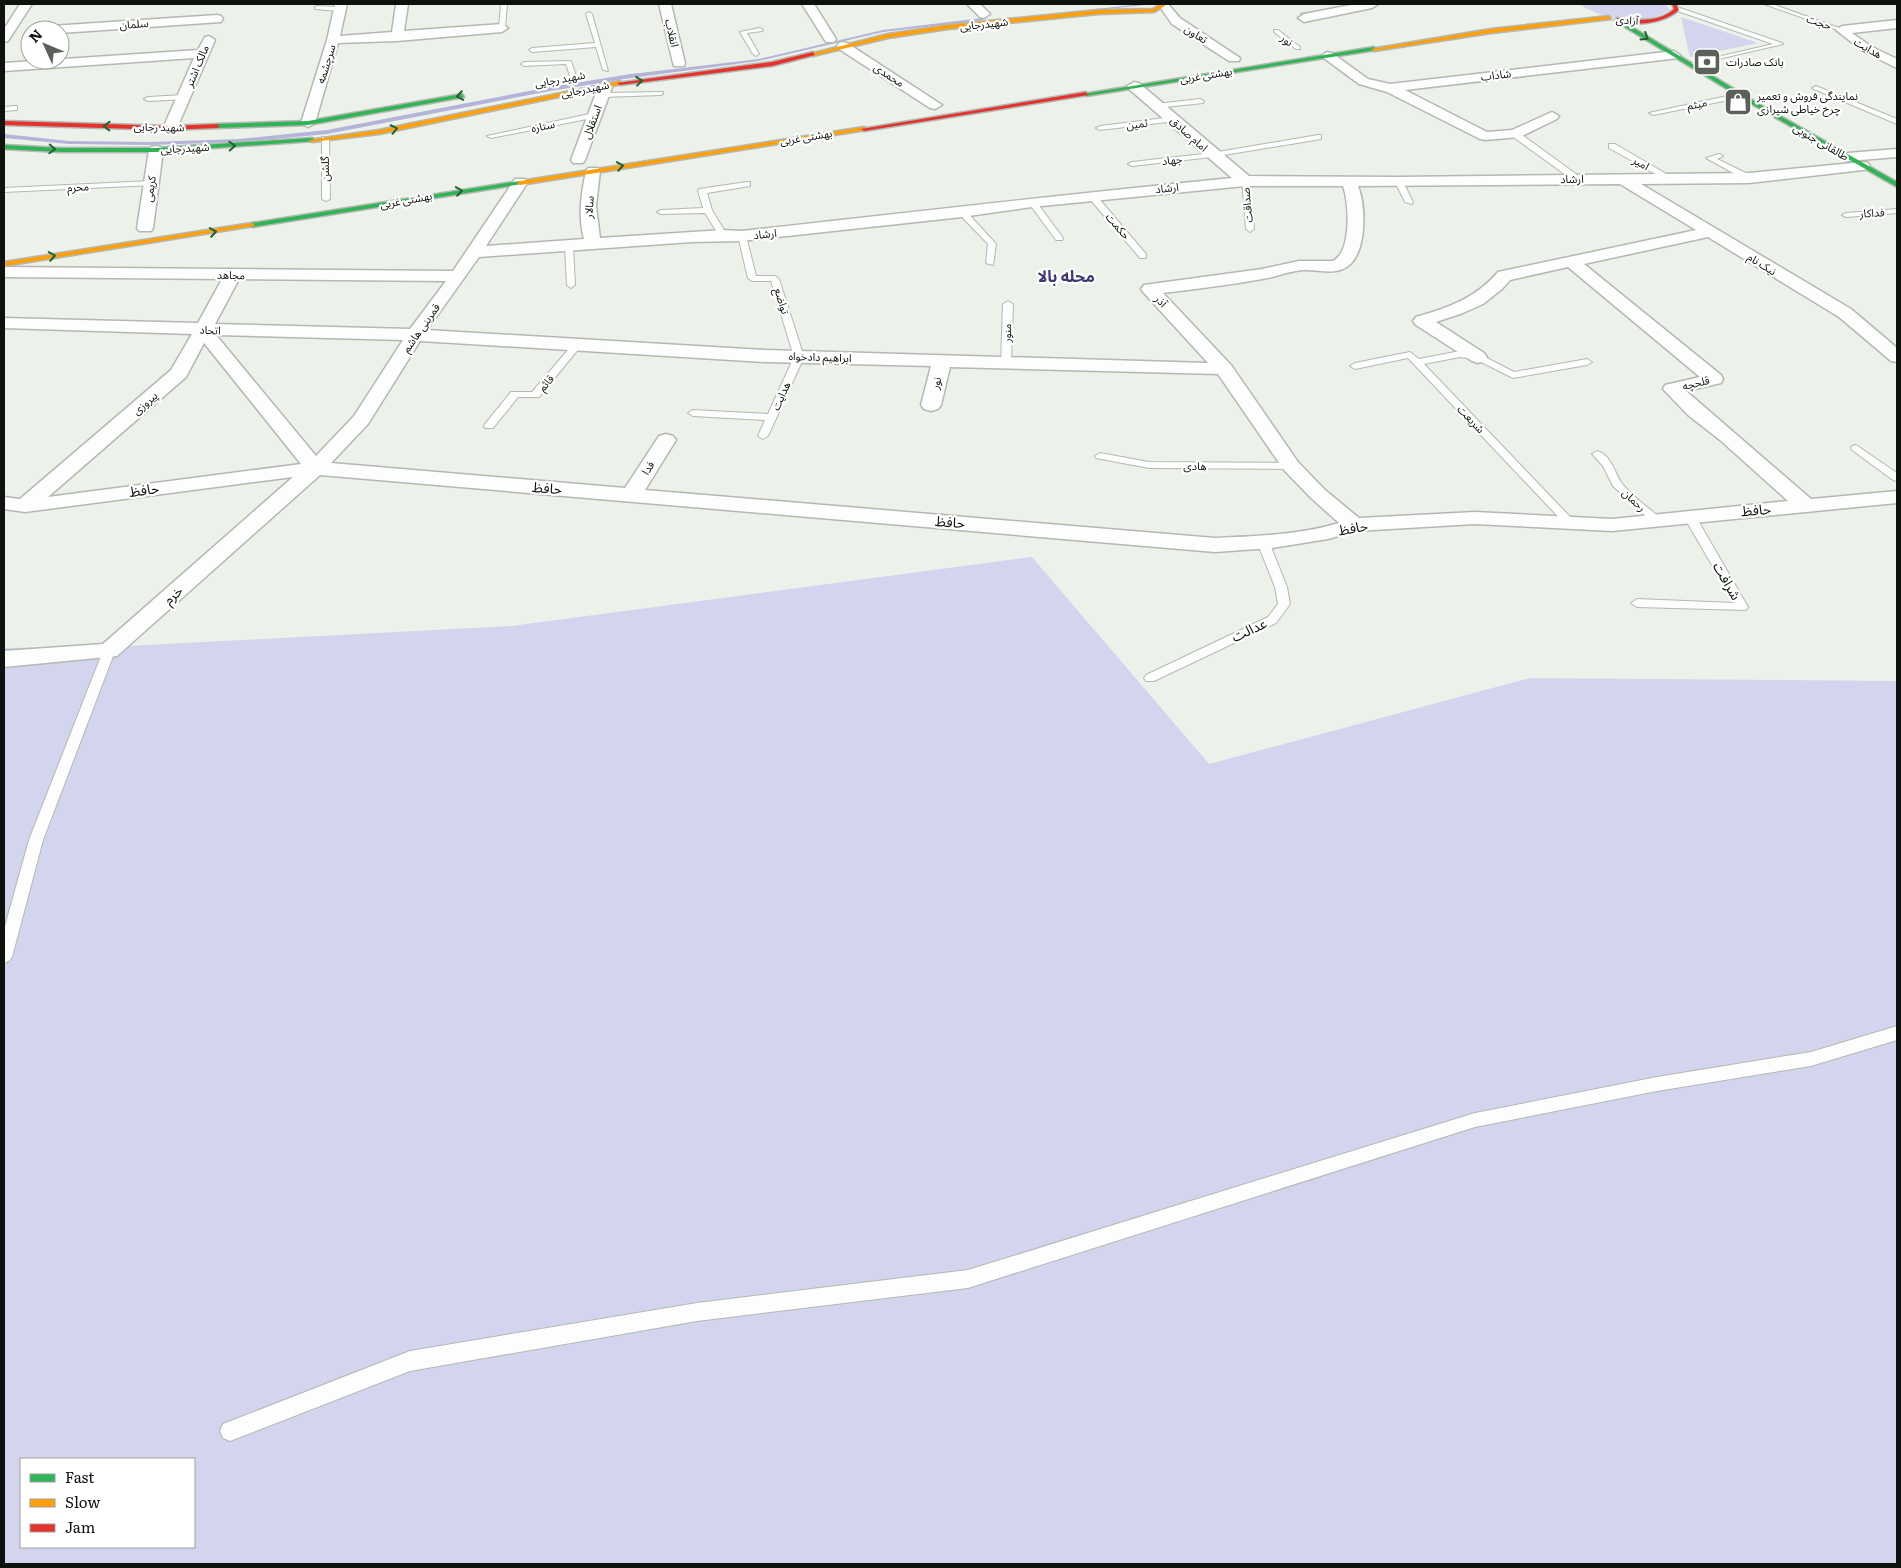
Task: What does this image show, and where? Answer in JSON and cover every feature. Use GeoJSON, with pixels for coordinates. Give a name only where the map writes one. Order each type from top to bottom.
{"type":"FeatureCollection","features":[{"type":"Feature","properties":{"kind":"street"},"geometry":{"type":"LineString","coordinates":[[5,35],[26,4]]}},
{"type":"Feature","properties":{"kind":"street","name":"مالک اشتر"},"geometry":{"type":"LineString","coordinates":[[170,128],[224,4]]}},
{"type":"Feature","properties":{"kind":"street"},"geometry":{"type":"LineString","coordinates":[[396,37],[402,4]]}},
{"type":"Feature","properties":{"kind":"street","name":"انقلاب"},"geometry":{"type":"LineString","coordinates":[[666,4],[679,63]]}},
{"type":"Feature","properties":{"kind":"street"},"geometry":{"type":"LineString","coordinates":[[808,4],[830,38],[843,46]]}},
{"type":"Feature","properties":{"kind":"street"},"geometry":{"type":"LineString","coordinates":[[973,4],[984,14]]}},
{"type":"Feature","properties":{"kind":"street"},"geometry":{"type":"LineString","coordinates":[[811,42],[862,30],[984,14],[1114,4]]}},
{"type":"Feature","properties":{"kind":"street","name":"شهیدرجایی"},"geometry":{"type":"LineString","coordinates":[[4,146],[60,150],[156,150],[325,139],[378,132],[605,78],[697,75],[772,64],[888,36],[948,27],[1098,12],[1154,10],[1161,4]]}},
{"type":"Feature","properties":{"kind":"street","name":"تعاون"},"geometry":{"type":"LineString","coordinates":[[1161,4],[1176,21],[1238,57]]}},
{"type":"Feature","properties":{"kind":"street"},"geometry":{"type":"LineString","coordinates":[[1304,18],[1372,4]]}},
{"type":"Feature","properties":{"kind":"street"},"geometry":{"type":"LineString","coordinates":[[1674,55],[1668,27],[1675,14],[1675,7],[1694,4]]}},
{"type":"Feature","properties":{"kind":"street","name":"سرچشمه"},"geometry":{"type":"LineString","coordinates":[[308,123],[334,40],[340,6]]}},
{"type":"Feature","properties":{"kind":"street","name":"آزادی"},"geometry":{"type":"LineString","coordinates":[[1577,9],[1613,19],[1652,21],[1668,27]]}},
{"type":"Feature","properties":{"kind":"street"},"geometry":{"type":"LineString","coordinates":[[1404,33],[1509,17]]}},
{"type":"Feature","properties":{"kind":"street","name":"سلمان"},"geometry":{"type":"LineString","coordinates":[[70,29],[217,19]]}},
{"type":"Feature","properties":{"kind":"street","name":"بهشتی غربی"},"geometry":{"type":"LineString","coordinates":[[4,264],[520,182],[581,163],[788,140],[1491,31],[1613,19]]}},
{"type":"Feature","properties":{"kind":"street","name":"طالقانی جنوبی"},"geometry":{"type":"LineString","coordinates":[[1613,19],[1897,185]]}},
{"type":"Feature","properties":{"kind":"street"},"geometry":{"type":"LineString","coordinates":[[1842,30],[1897,24]]}},
{"type":"Feature","properties":{"kind":"street"},"geometry":{"type":"LineString","coordinates":[[334,40],[502,28]]}},
{"type":"Feature","properties":{"kind":"street","name":"هدایت"},"geometry":{"type":"LineString","coordinates":[[1842,30],[1860,45],[1897,64]]}},
{"type":"Feature","properties":{"kind":"street"},"geometry":{"type":"LineString","coordinates":[[5,35],[20,32]]}},
{"type":"Feature","properties":{"kind":"street","name":"محمدی"},"geometry":{"type":"LineString","coordinates":[[843,46],[939,104]]}},
{"type":"Feature","properties":{"kind":"street"},"geometry":{"type":"LineString","coordinates":[[1280,51],[1302,48]]}},
{"type":"Feature","properties":{"kind":"street"},"geometry":{"type":"LineString","coordinates":[[4,67],[202,54]]}},
{"type":"Feature","properties":{"kind":"street","name":"شاداب"},"geometry":{"type":"LineString","coordinates":[[1327,56],[1366,84],[1376,88],[1390,88],[1674,55]]}},
{"type":"Feature","properties":{"kind":"street","name":"بهشتی غربی"},"geometry":{"type":"LineString","coordinates":[[1214,61],[1238,57]]}},
{"type":"Feature","properties":{"kind":"street","name":"استقلال"},"geometry":{"type":"LineString","coordinates":[[581,163],[605,78]]}},
{"type":"Feature","properties":{"kind":"street","name":"امام صادق"},"geometry":{"type":"LineString","coordinates":[[1134,86],[1212,155],[1245,181]]}},
{"type":"Feature","properties":{"kind":"street"},"geometry":{"type":"LineString","coordinates":[[1390,88],[1485,136],[1515,134],[1552,116]]}},
{"type":"Feature","properties":{"kind":"street","name":"شهید رجایی"},"geometry":{"type":"LineString","coordinates":[[4,123],[170,128],[308,123],[475,94]]}},
{"type":"Feature","properties":{"kind":"street"},"geometry":{"type":"LineString","coordinates":[[915,108],[939,104]]}},
{"type":"Feature","properties":{"kind":"street"},"geometry":{"type":"LineString","coordinates":[[156,150],[170,128]]}},
{"type":"Feature","properties":{"kind":"street"},"geometry":{"type":"LineString","coordinates":[[778,129],[788,140]]}},
{"type":"Feature","properties":{"kind":"street","name":"کریمی"},"geometry":{"type":"LineString","coordinates":[[145,228],[156,150]]}},
{"type":"Feature","properties":{"kind":"street"},"geometry":{"type":"LineString","coordinates":[[1848,157],[1897,153]]}},
{"type":"Feature","properties":{"kind":"street","name":"سالار"},"geometry":{"type":"LineString","coordinates":[[581,163],[589,194],[588,223],[593,242]]}},
{"type":"Feature","properties":{"kind":"street","name":"ارشاد"},"geometry":{"type":"LineString","coordinates":[[474,252],[723,234],[742,236],[962,212],[1032,202],[1245,181],[1399,182],[1749,178],[1863,166]]}},
{"type":"Feature","properties":{"kind":"street","name":"نیک نام"},"geometry":{"type":"LineString","coordinates":[[1622,179],[1845,313],[1897,357]]}},
{"type":"Feature","properties":{"kind":"street","name":"قمربنی هاشم"},"geometry":{"type":"LineString","coordinates":[[315,468],[361,420],[415,335],[458,276],[520,182]]}},
{"type":"Feature","properties":{"kind":"street","name":"آذر"},"geometry":{"type":"LineString","coordinates":[[1349,182],[1356,206],[1355,223],[1351,245],[1344,261],[1334,267],[1296,266],[1222,281],[1150,289],[1224,369],[1291,466],[1318,494],[1354,525]]}},
{"type":"Feature","properties":{"kind":"street"},"geometry":{"type":"LineString","coordinates":[[1478,357],[1422,321],[1462,308],[1494,290],[1504,276],[1710,232]]}},
{"type":"Feature","properties":{"kind":"street","name":"قلحچه"},"geometry":{"type":"LineString","coordinates":[[1572,262],[1714,379],[1672,389],[1806,506]]}},
{"type":"Feature","properties":{"kind":"street","name":"مجاهد"},"geometry":{"type":"LineString","coordinates":[[4,272],[458,276]]}},
{"type":"Feature","properties":{"kind":"street","name":"پیروزی"},"geometry":{"type":"LineString","coordinates":[[25,506],[180,373],[233,275]]}},
{"type":"Feature","properties":{"kind":"street","name":"اتحاد"},"geometry":{"type":"LineString","coordinates":[[4,323],[415,335]]}},
{"type":"Feature","properties":{"kind":"street"},"geometry":{"type":"LineString","coordinates":[[203,330],[315,468]]}},
{"type":"Feature","properties":{"kind":"street","name":"ابراهیم دادخواه"},"geometry":{"type":"LineString","coordinates":[[415,335],[576,346],[799,356],[1224,369]]}},
{"type":"Feature","properties":{"kind":"street","name":"نور"},"geometry":{"type":"LineString","coordinates":[[931,405],[942,361]]}},
{"type":"Feature","properties":{"kind":"street","name":"فدا"},"geometry":{"type":"LineString","coordinates":[[631,495],[666,440]]}},
{"type":"Feature","properties":{"kind":"street","name":"حافظ"},"geometry":{"type":"LineString","coordinates":[[4,503],[25,506],[315,468],[1215,545],[1263,542],[1328,533],[1354,525],[1475,518],[1612,525],[1897,497]]}},
{"type":"Feature","properties":{"kind":"street","name":"خرم"},"geometry":{"type":"LineString","coordinates":[[110,651],[315,468]]}},
{"type":"Feature","properties":{"kind":"street"},"geometry":{"type":"LineString","coordinates":[[4,659],[110,651]]}},
{"type":"Feature","properties":{"kind":"lane"},"geometry":{"type":"LineString","coordinates":[[502,28],[504,4]]}},
{"type":"Feature","properties":{"kind":"lane","name":"حجت"},"geometry":{"type":"LineString","coordinates":[[1767,4],[1842,30]]}},
{"type":"Feature","properties":{"kind":"lane"},"geometry":{"type":"LineString","coordinates":[[317,8],[340,6]]}},
{"type":"Feature","properties":{"kind":"lane"},"geometry":{"type":"LineString","coordinates":[[1675,7],[1780,44],[1690,65]]}},
{"type":"Feature","properties":{"kind":"lane"},"geometry":{"type":"LineString","coordinates":[[589,14],[605,78],[661,93]]}},
{"type":"Feature","properties":{"kind":"lane"},"geometry":{"type":"LineString","coordinates":[[756,54],[743,32],[760,30]]}},
{"type":"Feature","properties":{"kind":"lane","name":"نور"},"geometry":{"type":"LineString","coordinates":[[1276,31],[1302,48]]}},
{"type":"Feature","properties":{"kind":"lane"},"geometry":{"type":"LineString","coordinates":[[532,50],[598,45]]}},
{"type":"Feature","properties":{"kind":"lane"},"geometry":{"type":"LineString","coordinates":[[524,64],[568,62],[572,76]]}},
{"type":"Feature","properties":{"kind":"lane"},"geometry":{"type":"LineString","coordinates":[[1816,88],[1897,122]]}},
{"type":"Feature","properties":{"kind":"lane","name":"میثم"},"geometry":{"type":"LineString","coordinates":[[1653,113],[1741,95]]}},
{"type":"Feature","properties":{"kind":"lane"},"geometry":{"type":"LineString","coordinates":[[148,100],[184,97]]}},
{"type":"Feature","properties":{"kind":"lane"},"geometry":{"type":"LineString","coordinates":[[1156,106],[1200,101]]}},
{"type":"Feature","properties":{"kind":"lane"},"geometry":{"type":"LineString","coordinates":[[4,109],[14,108]]}},
{"type":"Feature","properties":{"kind":"lane","name":"ستاره"},"geometry":{"type":"LineString","coordinates":[[491,136],[594,116]]}},
{"type":"Feature","properties":{"kind":"lane","name":"ثمین"},"geometry":{"type":"LineString","coordinates":[[1100,128],[1173,120]]}},
{"type":"Feature","properties":{"kind":"lane"},"geometry":{"type":"LineString","coordinates":[[1515,134],[1577,179]]}},
{"type":"Feature","properties":{"kind":"lane","name":"جهاد"},"geometry":{"type":"LineString","coordinates":[[1132,164],[1212,155],[1318,137]]}},
{"type":"Feature","properties":{"kind":"lane","name":"گلشن"},"geometry":{"type":"LineString","coordinates":[[325,139],[326,199]]}},
{"type":"Feature","properties":{"kind":"lane","name":"امیر"},"geometry":{"type":"LineString","coordinates":[[1612,146],[1671,179]]}},
{"type":"Feature","properties":{"kind":"lane"},"geometry":{"type":"LineString","coordinates":[[1719,156],[1710,158],[1749,178]]}},
{"type":"Feature","properties":{"kind":"lane","name":"صداقت"},"geometry":{"type":"LineString","coordinates":[[1245,181],[1250,229]]}},
{"type":"Feature","properties":{"kind":"lane","name":"محرم"},"geometry":{"type":"LineString","coordinates":[[4,190],[151,182]]}},
{"type":"Feature","properties":{"kind":"lane"},"geometry":{"type":"LineString","coordinates":[[1399,182],[1409,202]]}},
{"type":"Feature","properties":{"kind":"lane"},"geometry":{"type":"LineString","coordinates":[[723,234],[708,210],[702,191],[747,184]]}},
{"type":"Feature","properties":{"kind":"lane","name":"حکمت"},"geometry":{"type":"LineString","coordinates":[[1092,196],[1144,256]]}},
{"type":"Feature","properties":{"kind":"lane"},"geometry":{"type":"LineString","coordinates":[[1032,202],[1059,238]]}},
{"type":"Feature","properties":{"kind":"lane"},"geometry":{"type":"LineString","coordinates":[[661,212],[708,210]]}},
{"type":"Feature","properties":{"kind":"lane","name":"فداکار"},"geometry":{"type":"LineString","coordinates":[[1846,215],[1897,211]]}},
{"type":"Feature","properties":{"kind":"lane"},"geometry":{"type":"LineString","coordinates":[[962,212],[992,244],[990,263]]}},
{"type":"Feature","properties":{"kind":"lane","name":"تواضع"},"geometry":{"type":"LineString","coordinates":[[742,236],[752,278],[775,279],[799,356]]}},
{"type":"Feature","properties":{"kind":"lane"},"geometry":{"type":"LineString","coordinates":[[569,246],[571,285]]}},
{"type":"Feature","properties":{"kind":"lane","name":"منور"},"geometry":{"type":"LineString","coordinates":[[1006,363],[1008,304]]}},
{"type":"Feature","properties":{"kind":"lane","name":"قائم"},"geometry":{"type":"LineString","coordinates":[[490,426],[515,394],[535,396],[576,346]]}},
{"type":"Feature","properties":{"kind":"lane"},"geometry":{"type":"LineString","coordinates":[[1355,366],[1410,355],[1416,362],[1460,354],[1478,357],[1513,375],[1587,362]]}},
{"type":"Feature","properties":{"kind":"lane","name":"هدایت"},"geometry":{"type":"LineString","coordinates":[[763,436],[799,356]]}},
{"type":"Feature","properties":{"kind":"lane","name":"شریعت"},"geometry":{"type":"LineString","coordinates":[[1416,362],[1570,523]]}},
{"type":"Feature","properties":{"kind":"lane"},"geometry":{"type":"LineString","coordinates":[[693,413],[772,416]]}},
{"type":"Feature","properties":{"kind":"lane"},"geometry":{"type":"LineString","coordinates":[[1856,448],[1897,478]]}},
{"type":"Feature","properties":{"kind":"lane","name":"رحمان"},"geometry":{"type":"LineString","coordinates":[[1597,454],[1608,465],[1617,484],[1656,520]]}},
{"type":"Feature","properties":{"kind":"lane","name":"هادی"},"geometry":{"type":"LineString","coordinates":[[1100,456],[1149,465],[1291,466]]}},
{"type":"Feature","properties":{"kind":"lane","name":"شرافت"},"geometry":{"type":"LineString","coordinates":[[1637,603],[1742,607],[1690,517]]}},
{"type":"Feature","properties":{"kind":"lane","name":"عدالت"},"geometry":{"type":"LineString","coordinates":[[1150,678],[1272,620],[1284,604],[1282,587],[1263,542]]}},
{"type":"Feature","properties":{"kind":"lane"},"geometry":{"type":"LineString","coordinates":[[4,957],[36,840],[110,651]]}},
{"type":"Feature","properties":{"kind":"lane"},"geometry":{"type":"LineString","coordinates":[[230,1431],[410,1361],[697,1312],[968,1279],[1475,1120],[1658,1084],[1811,1059],[1897,1033]]}},
{"type":"Feature","properties":{"kind":"shaded area"},"geometry":{"type":"Polygon","coordinates":[[[1580,4],[1666,4],[1670,10],[1655,17],[1626,19],[1596,13],[1580,4]]]}},
{"type":"Feature","properties":{"kind":"shaded area"},"geometry":{"type":"Polygon","coordinates":[[[1681,17],[1758,43],[1690,57],[1681,17]]]}},
{"type":"Feature","properties":{"kind":"shaded area"},"geometry":{"type":"Polygon","coordinates":[[[1032,557],[1209,764],[1530,678],[1897,681],[1897,1564],[4,1564],[4,648],[128,646],[511,626],[1032,557]]]}},
{"type":"Feature","properties":{"kind":"waterway"},"geometry":{"type":"LineString","coordinates":[[1098,9],[1143,5]]}},
{"type":"Feature","properties":{"kind":"waterway"},"geometry":{"type":"LineString","coordinates":[[1301,13],[1332,10]]}},
{"type":"Feature","properties":{"kind":"waterway"},"geometry":{"type":"LineString","coordinates":[[4,136],[48,141],[150,144],[239,140],[327,132],[550,89],[631,76],[759,60],[883,31],[982,19]]}},
{"type":"Feature","properties":{"kind":"traffic: fast"},"geometry":{"type":"LineString","coordinates":[[1617,20],[1757,105],[1897,185]]}},
{"type":"Feature","properties":{"kind":"traffic: fast"},"geometry":{"type":"LineString","coordinates":[[1086,94],[1374,49]]}},
{"type":"Feature","properties":{"kind":"traffic: fast"},"geometry":{"type":"LineString","coordinates":[[217,126],[308,123],[462,96]]}},
{"type":"Feature","properties":{"kind":"traffic: fast"},"geometry":{"type":"LineString","coordinates":[[4,147],[60,150],[156,150],[312,140]]}},
{"type":"Feature","properties":{"kind":"traffic: fast"},"geometry":{"type":"LineString","coordinates":[[252,225],[520,183]]}},
{"type":"Feature","properties":{"kind":"traffic: slow"},"geometry":{"type":"LineString","coordinates":[[813,54],[888,36],[948,27],[1098,12],[1154,10],[1163,5]]}},
{"type":"Feature","properties":{"kind":"traffic: slow"},"geometry":{"type":"LineString","coordinates":[[1374,49],[1491,31],[1609,18]]}},
{"type":"Feature","properties":{"kind":"traffic: slow"},"geometry":{"type":"LineString","coordinates":[[312,140],[379,132],[620,83]]}},
{"type":"Feature","properties":{"kind":"traffic: slow"},"geometry":{"type":"LineString","coordinates":[[520,183],[864,129]]}},
{"type":"Feature","properties":{"kind":"traffic: slow"},"geometry":{"type":"LineString","coordinates":[[4,264],[252,225]]}},
{"type":"Feature","properties":{"kind":"traffic: jam"},"geometry":{"type":"LineString","coordinates":[[1618,20],[1649,21],[1665,18],[1677,9],[1674,4]]}},
{"type":"Feature","properties":{"kind":"traffic: jam"},"geometry":{"type":"LineString","coordinates":[[620,83],[772,64],[813,54]]}},
{"type":"Feature","properties":{"kind":"traffic: jam"},"geometry":{"type":"LineString","coordinates":[[864,129],[1086,94]]}},
{"type":"Feature","properties":{"kind":"traffic: jam"},"geometry":{"type":"LineString","coordinates":[[4,123],[170,128],[217,126]]}},
{"type":"Feature","properties":{"kind":"place","name":"بانک صادرات"},"geometry":{"type":"Point","coordinates":[1707,62]}},
{"type":"Feature","properties":{"kind":"place","name":"نمایندگی فروش و تعمیر چرخ خیاطی شیرازی"},"geometry":{"type":"Point","coordinates":[1738,102]}},
{"type":"Feature","properties":{"kind":"district","name":"محله بالا"},"geometry":{"type":"Point","coordinates":[1066,276]}}]}
